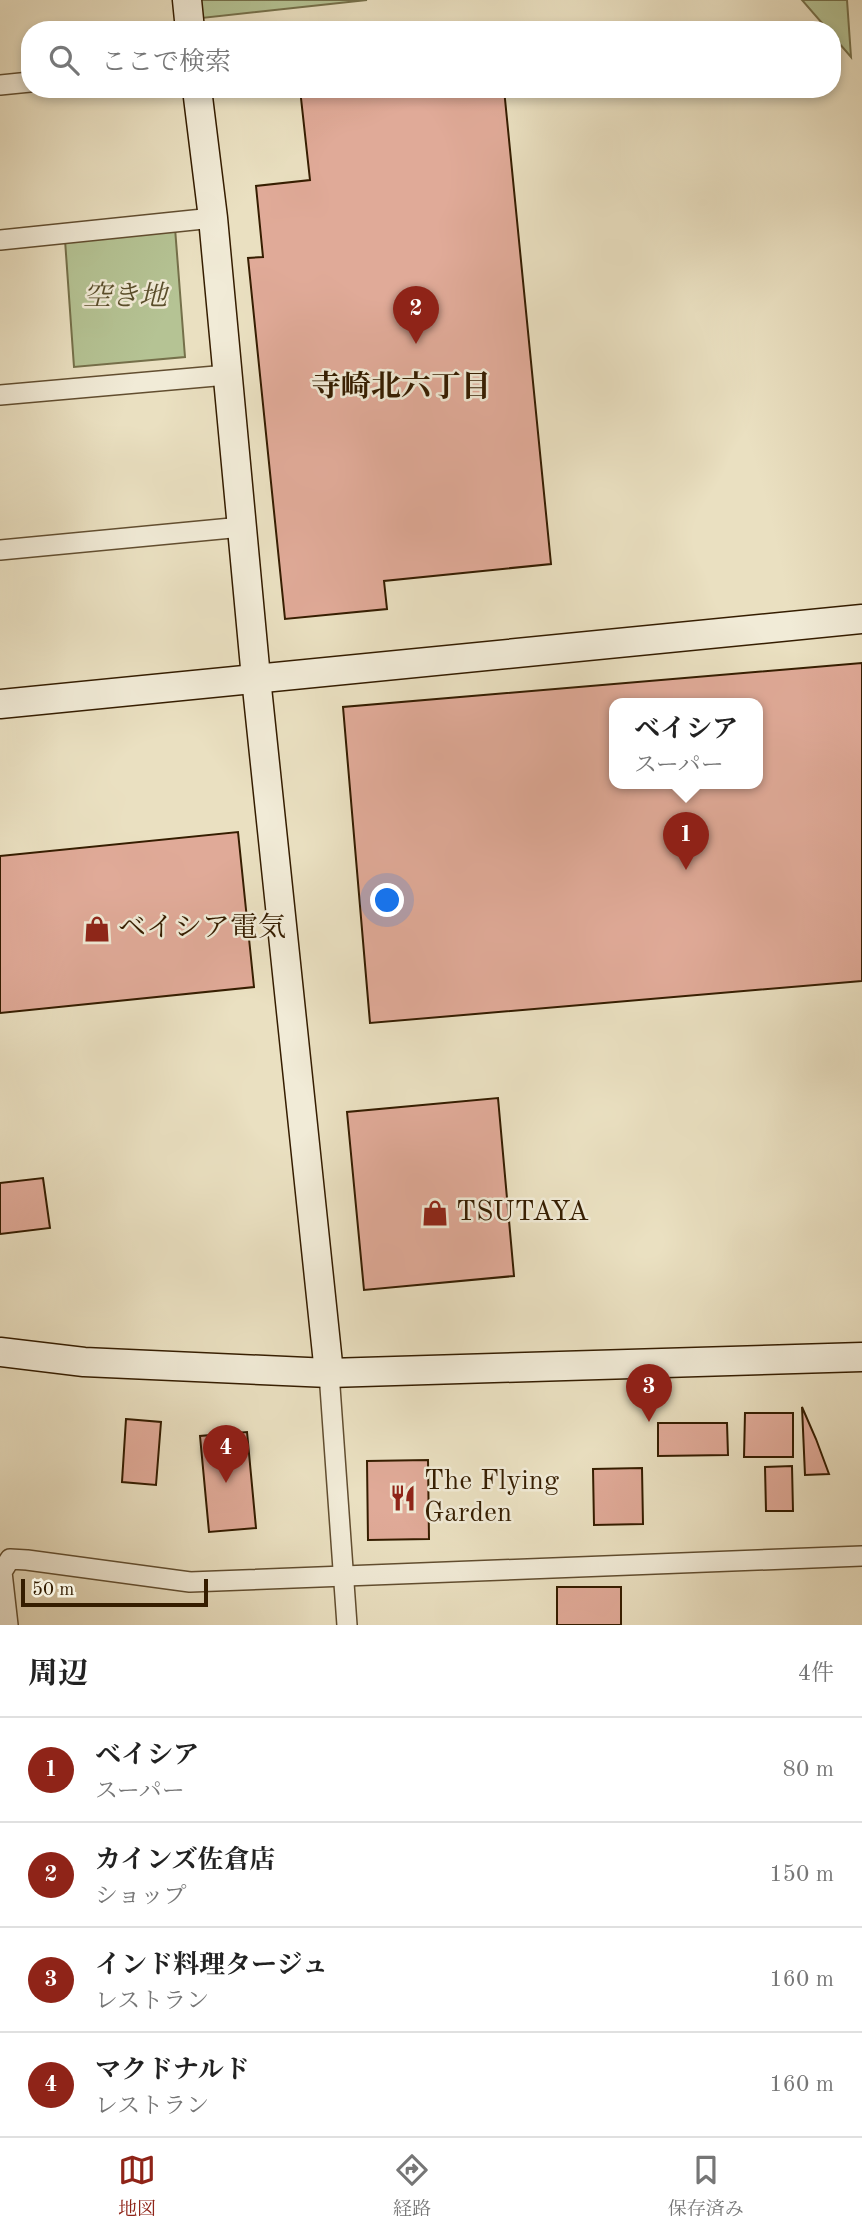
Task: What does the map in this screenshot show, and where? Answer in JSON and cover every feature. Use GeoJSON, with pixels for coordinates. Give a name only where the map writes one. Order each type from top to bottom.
{"type":"FeatureCollection","features":[{"type":"Feature","properties":{"kind":"street"},"geometry":{"type":"LineString","coordinates":[[187,0],[189,21]]}},
{"type":"Feature","properties":{"kind":"street"},"geometry":{"type":"LineString","coordinates":[[0,85],[21,83]]}},
{"type":"Feature","properties":{"kind":"street"},"geometry":{"type":"LineString","coordinates":[[198,98],[213,218],[256,678],[329,1373],[347,1625]]}},
{"type":"Feature","properties":{"kind":"street"},"geometry":{"type":"LineString","coordinates":[[0,240],[213,218]]}},
{"type":"Feature","properties":{"kind":"street"},"geometry":{"type":"LineString","coordinates":[[0,395],[227,375]]}},
{"type":"Feature","properties":{"kind":"street"},"geometry":{"type":"LineString","coordinates":[[0,550],[242,527]]}},
{"type":"Feature","properties":{"kind":"street"},"geometry":{"type":"LineString","coordinates":[[0,704],[862,620]]}},
{"type":"Feature","properties":{"kind":"street"},"geometry":{"type":"LineString","coordinates":[[0,1352],[84,1362],[329,1373],[862,1357]]}},
{"type":"Feature","properties":{"kind":"street"},"geometry":{"type":"LineString","coordinates":[[8,1625],[2,1572],[10,1559],[190,1582],[862,1556]]}},
{"type":"Feature","properties":{"kind":"green space"},"geometry":{"type":"Polygon","coordinates":[[[200,0],[367,0],[202,18],[200,0]]]}},
{"type":"Feature","properties":{"kind":"green space"},"geometry":{"type":"Polygon","coordinates":[[[802,0],[847,0],[851,57],[841,45],[841,21],[820,21],[802,0]]]}},
{"type":"Feature","properties":{"kind":"green space","name":"空き地"},"geometry":{"type":"Polygon","coordinates":[[[175,228],[185,357],[74,367],[65,240],[175,228]]]}},
{"type":"Feature","properties":{"kind":"building"},"geometry":{"type":"Polygon","coordinates":[[[301,98],[505,98],[551,564],[384,581],[387,609],[285,619],[248,258],[263,257],[256,186],[310,180],[301,98]]]}},
{"type":"Feature","properties":{"kind":"building"},"geometry":{"type":"Polygon","coordinates":[[[862,663],[862,981],[370,1023],[343,707],[862,663]]]}},
{"type":"Feature","properties":{"kind":"building"},"geometry":{"type":"Polygon","coordinates":[[[238,832],[254,987],[0,1013],[0,856],[238,832]]]}},
{"type":"Feature","properties":{"kind":"building"},"geometry":{"type":"Polygon","coordinates":[[[498,1098],[514,1276],[364,1290],[347,1112],[498,1098]]]}},
{"type":"Feature","properties":{"kind":"building"},"geometry":{"type":"Polygon","coordinates":[[[43,1178],[50,1228],[0,1234],[0,1183],[43,1178]]]}},
{"type":"Feature","properties":{"kind":"building"},"geometry":{"type":"Polygon","coordinates":[[[802,1407],[816,1439],[829,1474],[805,1475],[802,1407]]]}},
{"type":"Feature","properties":{"kind":"building"},"geometry":{"type":"Polygon","coordinates":[[[745,1413],[793,1413],[793,1457],[744,1457],[745,1413]]]}},
{"type":"Feature","properties":{"kind":"building"},"geometry":{"type":"Polygon","coordinates":[[[126,1419],[161,1422],[156,1485],[122,1482],[126,1419]]]}},
{"type":"Feature","properties":{"kind":"building"},"geometry":{"type":"Polygon","coordinates":[[[658,1423],[727,1423],[728,1455],[658,1456],[658,1423]]]}},
{"type":"Feature","properties":{"kind":"building"},"geometry":{"type":"Polygon","coordinates":[[[247,1432],[256,1528],[209,1532],[200,1436],[247,1432]]]}},
{"type":"Feature","properties":{"kind":"building"},"geometry":{"type":"Polygon","coordinates":[[[428,1460],[429,1539],[368,1540],[367,1461],[428,1460]]]}},
{"type":"Feature","properties":{"kind":"building"},"geometry":{"type":"Polygon","coordinates":[[[792,1466],[793,1511],[766,1511],[765,1467],[792,1466]]]}},
{"type":"Feature","properties":{"kind":"building"},"geometry":{"type":"Polygon","coordinates":[[[642,1468],[643,1524],[594,1525],[593,1469],[642,1468]]]}},
{"type":"Feature","properties":{"kind":"building"},"geometry":{"type":"Polygon","coordinates":[[[557,1587],[621,1587],[621,1625],[557,1625],[557,1587]]]}},
{"type":"Feature","properties":{"kind":"place","name":"カインズ佐倉店"},"geometry":{"type":"Point","coordinates":[416,344]}},
{"type":"Feature","properties":{"kind":"place","name":"ベイシア"},"geometry":{"type":"Point","coordinates":[686,870]}},
{"type":"Feature","properties":{"kind":"place","name":"ベイシア電気"},"geometry":{"type":"Point","coordinates":[97,929]}},
{"type":"Feature","properties":{"kind":"place","name":"TSUTAYA"},"geometry":{"type":"Point","coordinates":[435,1213]}},
{"type":"Feature","properties":{"kind":"place","name":"インド料理タージュ"},"geometry":{"type":"Point","coordinates":[649,1422]}},
{"type":"Feature","properties":{"kind":"place","name":"マクドナルド"},"geometry":{"type":"Point","coordinates":[226,1483]}},
{"type":"Feature","properties":{"kind":"place","name":"The Flying Garden"},"geometry":{"type":"Point","coordinates":[403,1498]}},
{"type":"Feature","properties":{"kind":"district","name":"寺崎北六丁目"},"geometry":{"type":"Point","coordinates":[401,388]}}]}
